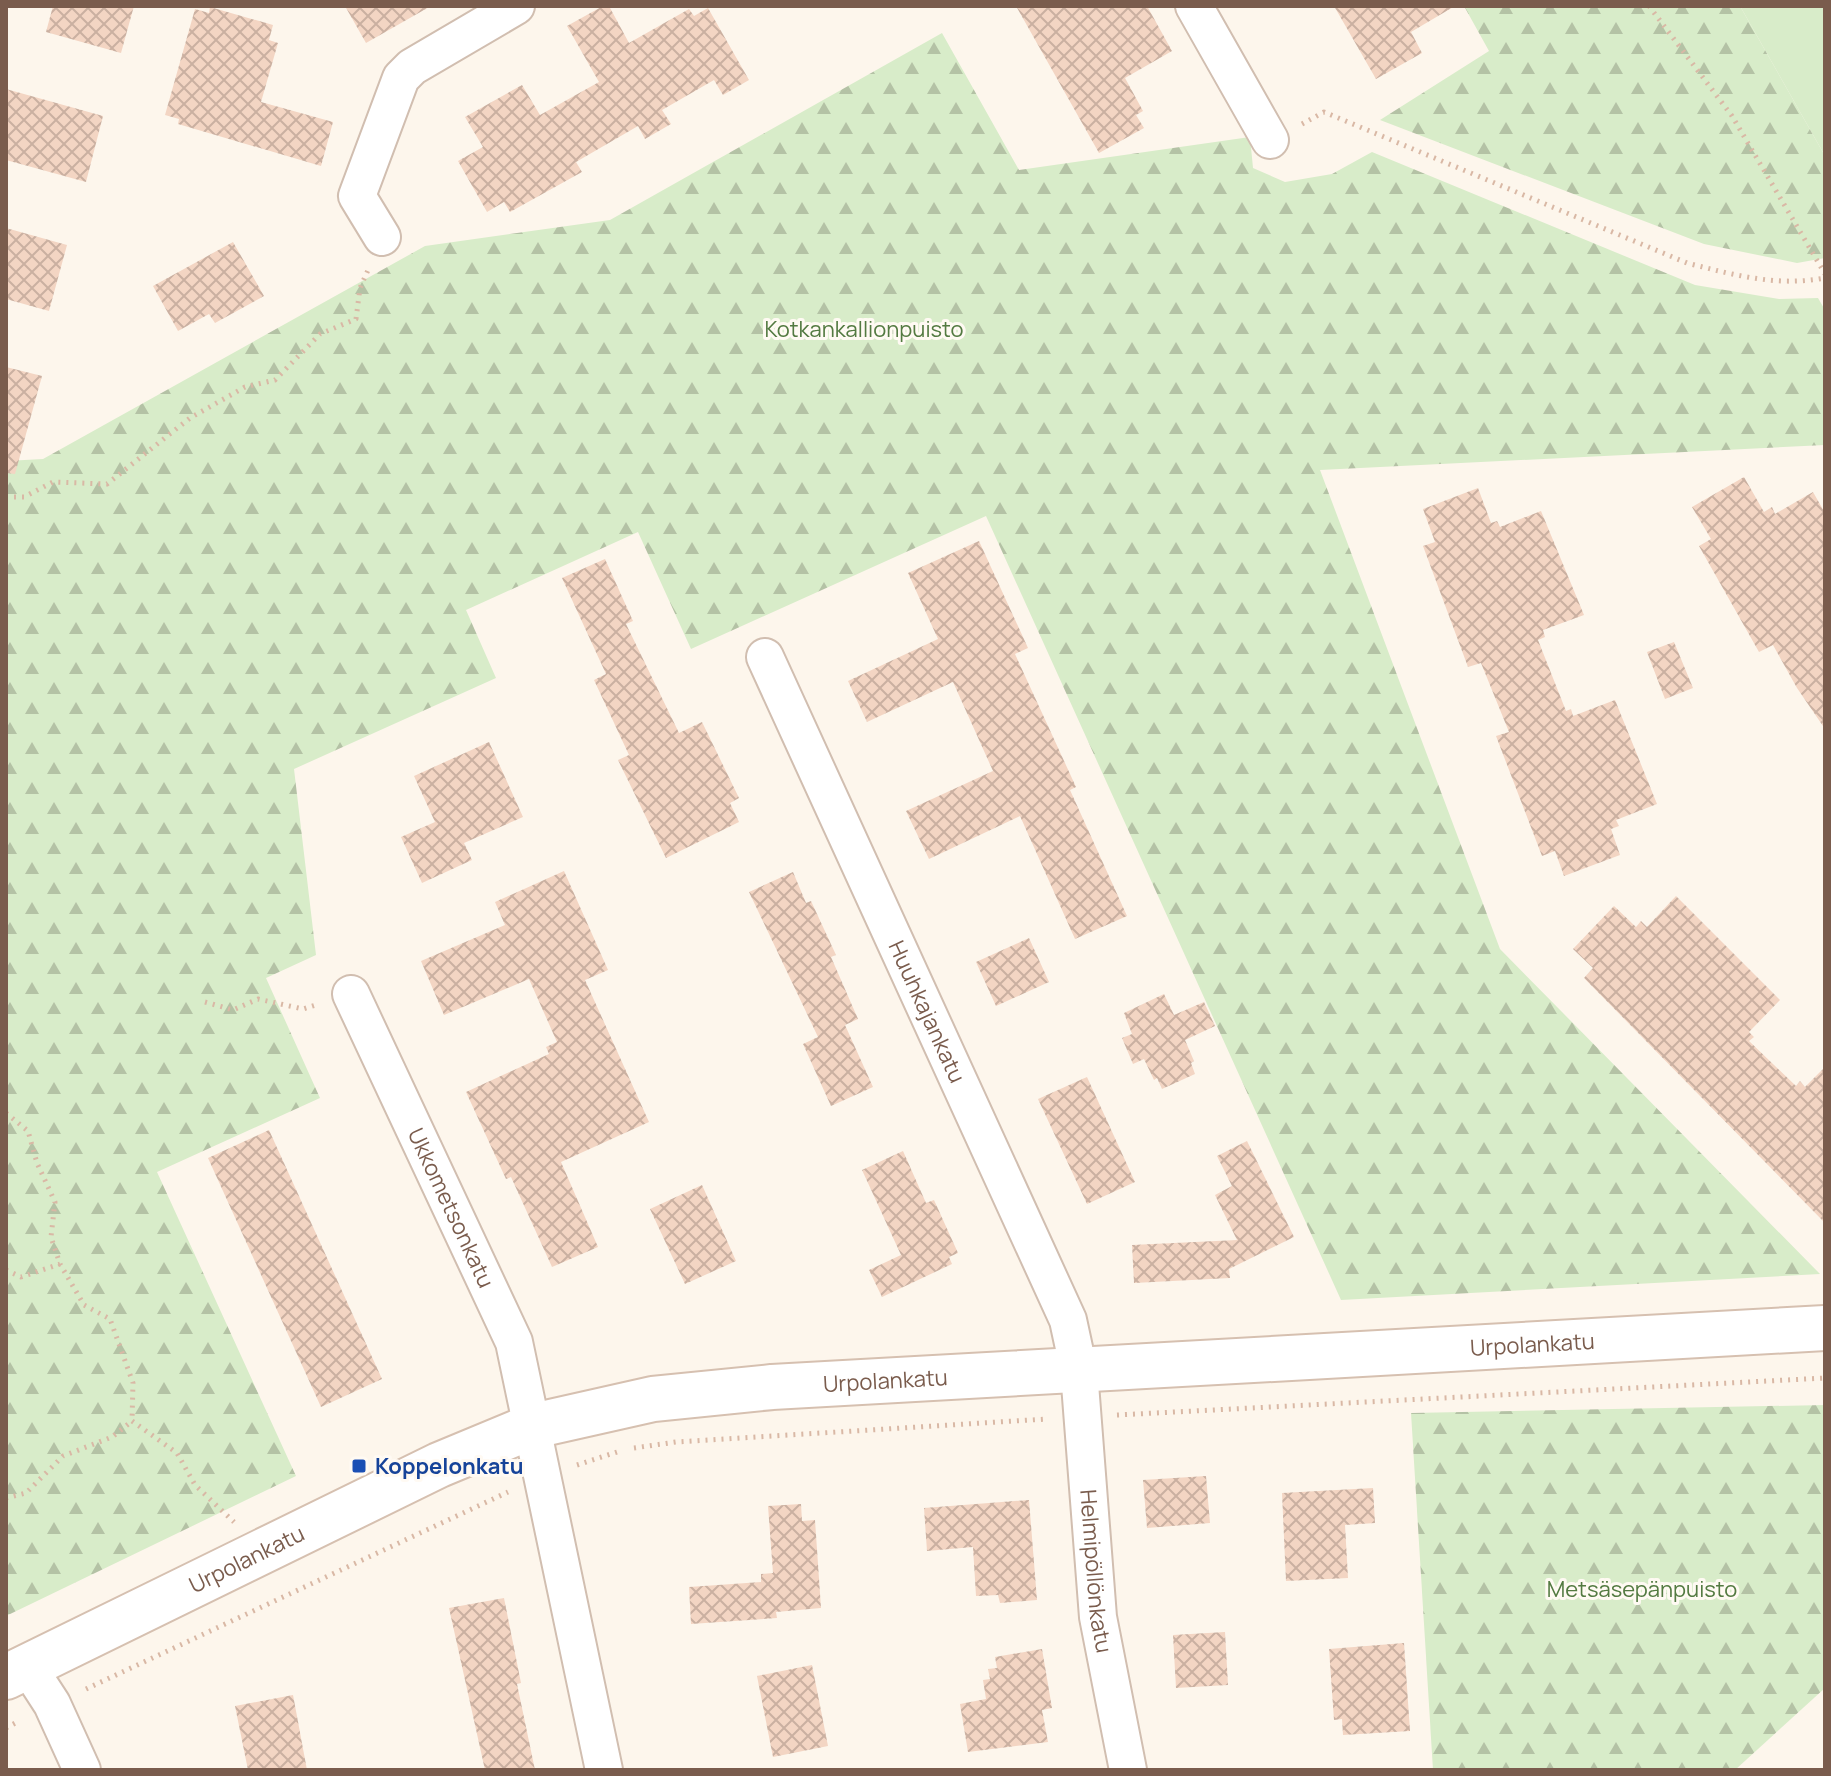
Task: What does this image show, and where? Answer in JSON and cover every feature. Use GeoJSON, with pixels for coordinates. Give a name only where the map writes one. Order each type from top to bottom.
{"type":"FeatureCollection","features":[{"type":"Feature","properties":{"kind":"main road","name":"Urpolankatu"},"geometry":{"type":"LineString","coordinates":[[17,1672],[439,1465],[533,1426],[668,1397],[772,1387],[1825,1328]]}},
{"type":"Feature","properties":{"kind":"street"},"geometry":{"type":"LineString","coordinates":[[382,237],[357,196],[401,78],[412,67],[516,6]]}},
{"type":"Feature","properties":{"kind":"street"},"geometry":{"type":"LineString","coordinates":[[1194,6],[1270,140]]}},
{"type":"Feature","properties":{"kind":"street","name":"Huuhkajankatu"},"geometry":{"type":"LineString","coordinates":[[765,657],[1068,1320],[1079,1371]]}},
{"type":"Feature","properties":{"kind":"street","name":"Ukkometsonkatu"},"geometry":{"type":"LineString","coordinates":[[351,994],[514,1342],[533,1426]]}},
{"type":"Feature","properties":{"kind":"street","name":"Helmipöllönkatu"},"geometry":{"type":"LineString","coordinates":[[1079,1371],[1098,1617],[1128,1770]]}},
{"type":"Feature","properties":{"kind":"street"},"geometry":{"type":"LineString","coordinates":[[533,1426],[604,1770]]}},
{"type":"Feature","properties":{"kind":"street"},"geometry":{"type":"LineString","coordinates":[[17,1672],[52,1704],[82,1770]]}},
{"type":"Feature","properties":{"kind":"path"},"geometry":{"type":"LineString","coordinates":[[1270,140],[1324,112],[1687,263],[1744,278],[1797,283],[1825,276],[1732,116],[1649,6]]}},
{"type":"Feature","properties":{"kind":"path"},"geometry":{"type":"LineString","coordinates":[[6,497],[24,497],[53,482],[107,484],[190,418],[245,387],[275,380],[320,334],[356,319],[360,288],[382,237]]}},
{"type":"Feature","properties":{"kind":"path"},"geometry":{"type":"LineString","coordinates":[[205,1002],[233,1010],[258,999],[303,1009],[351,994]]}},
{"type":"Feature","properties":{"kind":"path"},"geometry":{"type":"LineString","coordinates":[[6,1113],[28,1131],[37,1163],[55,1202],[51,1237],[60,1264],[84,1305],[110,1319],[133,1383],[132,1421],[112,1437],[63,1456],[26,1493],[6,1498]]}},
{"type":"Feature","properties":{"kind":"path"},"geometry":{"type":"LineString","coordinates":[[6,1270],[21,1277],[60,1264]]}},
{"type":"Feature","properties":{"kind":"path"},"geometry":{"type":"LineString","coordinates":[[1082,1417],[1825,1378]]}},
{"type":"Feature","properties":{"kind":"path"},"geometry":{"type":"LineString","coordinates":[[132,1421],[177,1453],[195,1485],[229,1519],[255,1534],[266,1551]]}},
{"type":"Feature","properties":{"kind":"green space"},"geometry":{"type":"Polygon","coordinates":[[[1464,6],[1740,6],[1825,156],[1825,258],[1797,263],[1704,244],[1380,120],[1489,51],[1464,6]]]}},
{"type":"Feature","properties":{"kind":"green space"},"geometry":{"type":"Polygon","coordinates":[[[1740,6],[1825,6],[1825,156],[1740,6]]]}},
{"type":"Feature","properties":{"kind":"green space","name":"Kotkankallionpuisto"},"geometry":{"type":"Polygon","coordinates":[[[942,33],[1019,170],[1250,137],[1253,168],[1285,182],[1332,174],[1372,152],[1695,285],[1779,299],[1818,298],[1825,310],[1825,445],[1320,470],[1500,949],[1820,1274],[1341,1300],[986,516],[691,649],[638,532],[466,610],[496,678],[294,769],[316,955],[266,978],[320,1098],[157,1172],[296,1476],[6,1616],[6,461],[43,459],[425,246],[610,220],[942,33]]]}},
{"type":"Feature","properties":{"kind":"green space","name":"Metsäsepänpuisto"},"geometry":{"type":"Polygon","coordinates":[[[1825,1405],[1825,1688],[1735,1770],[1433,1770],[1411,1413],[1825,1405]]]}},
{"type":"Feature","properties":{"kind":"building"},"geometry":{"type":"Polygon","coordinates":[[[53,6],[134,6],[121,53],[46,32],[53,6]]]}},
{"type":"Feature","properties":{"kind":"building"},"geometry":{"type":"Polygon","coordinates":[[[345,6],[431,6],[366,43],[345,6]]]}},
{"type":"Feature","properties":{"kind":"building"},"geometry":{"type":"Polygon","coordinates":[[[603,6],[609,6],[629,43],[689,9],[694,16],[708,8],[749,80],[723,95],[714,80],[662,110],[671,124],[645,139],[638,126],[576,162],[582,172],[510,212],[504,202],[487,212],[458,161],[483,147],[465,117],[522,85],[540,115],[599,82],[567,26],[603,6]]]}},
{"type":"Feature","properties":{"kind":"building"},"geometry":{"type":"Polygon","coordinates":[[[1016,6],[1147,6],[1172,51],[1125,78],[1143,111],[1136,115],[1144,128],[1099,153],[1016,6]]]}},
{"type":"Feature","properties":{"kind":"building"},"geometry":{"type":"Polygon","coordinates":[[[1334,6],[1455,6],[1411,32],[1422,53],[1376,79],[1334,6]]]}},
{"type":"Feature","properties":{"kind":"building"},"geometry":{"type":"Polygon","coordinates":[[[210,7],[273,25],[269,40],[278,43],[261,102],[333,122],[321,166],[178,124],[179,119],[165,115],[195,9],[209,13],[210,7]]]}},
{"type":"Feature","properties":{"kind":"building"},"geometry":{"type":"Polygon","coordinates":[[[6,89],[103,116],[86,182],[6,160],[6,89]]]}},
{"type":"Feature","properties":{"kind":"building"},"geometry":{"type":"Polygon","coordinates":[[[6,228],[67,245],[49,311],[6,299],[6,228]]]}},
{"type":"Feature","properties":{"kind":"building"},"geometry":{"type":"Polygon","coordinates":[[[233,242],[264,296],[215,323],[209,314],[178,331],[153,286],[233,242]]]}},
{"type":"Feature","properties":{"kind":"building"},"geometry":{"type":"Polygon","coordinates":[[[6,367],[42,376],[15,474],[6,473],[6,367]]]}},
{"type":"Feature","properties":{"kind":"building"},"geometry":{"type":"Polygon","coordinates":[[[1744,477],[1764,512],[1772,507],[1775,514],[1813,492],[1825,513],[1825,729],[1773,645],[1759,652],[1699,546],[1711,539],[1692,507],[1744,477]]]}},
{"type":"Feature","properties":{"kind":"building"},"geometry":{"type":"Polygon","coordinates":[[[1478,488],[1491,523],[1497,521],[1500,527],[1541,511],[1584,615],[1543,630],[1545,637],[1538,640],[1566,711],[1571,709],[1573,716],[1615,700],[1657,804],[1616,820],[1619,826],[1611,829],[1620,855],[1564,876],[1555,851],[1542,856],[1496,736],[1509,732],[1481,663],[1468,667],[1423,546],[1435,542],[1423,509],[1478,488]]]}},
{"type":"Feature","properties":{"kind":"building"},"geometry":{"type":"Polygon","coordinates":[[[979,541],[1028,648],[1015,654],[1076,787],[1070,790],[1127,916],[1075,939],[1020,816],[929,859],[906,811],[993,771],[953,682],[867,722],[848,681],[938,639],[908,573],[979,541]]]}},
{"type":"Feature","properties":{"kind":"building"},"geometry":{"type":"Polygon","coordinates":[[[605,559],[633,621],[626,624],[679,733],[702,722],[739,798],[730,803],[739,822],[666,858],[618,760],[629,755],[594,680],[606,674],[562,578],[605,559]]]}},
{"type":"Feature","properties":{"kind":"building"},"geometry":{"type":"Polygon","coordinates":[[[1674,642],[1693,688],[1665,699],[1647,652],[1674,642]]]}},
{"type":"Feature","properties":{"kind":"building"},"geometry":{"type":"Polygon","coordinates":[[[489,742],[523,817],[464,843],[472,860],[422,883],[401,837],[435,822],[414,776],[489,742]]]}},
{"type":"Feature","properties":{"kind":"building"},"geometry":{"type":"Polygon","coordinates":[[[564,871],[608,970],[585,980],[649,1122],[561,1162],[598,1247],[552,1267],[511,1177],[506,1179],[466,1092],[549,1054],[546,1047],[557,1042],[529,979],[444,1015],[421,961],[505,925],[495,902],[564,871]]]}},
{"type":"Feature","properties":{"kind":"building"},"geometry":{"type":"Polygon","coordinates":[[[793,872],[806,903],[811,901],[836,955],[831,957],[858,1019],[845,1025],[873,1087],[831,1106],[803,1044],[818,1037],[749,892],[793,872]]]}},
{"type":"Feature","properties":{"kind":"building"},"geometry":{"type":"Polygon","coordinates":[[[1676,896],[1780,1000],[1749,1032],[1754,1037],[1749,1041],[1796,1086],[1800,1081],[1805,1087],[1825,1067],[1825,1223],[1584,978],[1593,968],[1573,949],[1614,906],[1636,927],[1641,921],[1647,927],[1676,896]]]}},
{"type":"Feature","properties":{"kind":"building"},"geometry":{"type":"Polygon","coordinates":[[[1029,938],[1049,982],[996,1006],[976,962],[1029,938]]]}},
{"type":"Feature","properties":{"kind":"building"},"geometry":{"type":"Polygon","coordinates":[[[1164,994],[1174,1015],[1204,1002],[1215,1026],[1185,1040],[1194,1061],[1191,1063],[1195,1074],[1162,1089],[1144,1059],[1133,1064],[1122,1038],[1132,1034],[1124,1013],[1164,994]]]}},
{"type":"Feature","properties":{"kind":"building"},"geometry":{"type":"Polygon","coordinates":[[[1087,1077],[1135,1182],[1087,1204],[1038,1099],[1087,1077]]]}},
{"type":"Feature","properties":{"kind":"building"},"geometry":{"type":"Polygon","coordinates":[[[269,1130],[382,1379],[321,1407],[208,1158],[269,1130]]]}},
{"type":"Feature","properties":{"kind":"building"},"geometry":{"type":"Polygon","coordinates":[[[1247,1141],[1294,1237],[1229,1269],[1230,1278],[1134,1283],[1132,1245],[1237,1240],[1215,1195],[1232,1186],[1217,1156],[1247,1141]]]}},
{"type":"Feature","properties":{"kind":"building"},"geometry":{"type":"Polygon","coordinates":[[[903,1151],[926,1203],[934,1200],[958,1253],[949,1257],[952,1264],[882,1297],[869,1270],[901,1255],[862,1170],[903,1151]]]}},
{"type":"Feature","properties":{"kind":"building"},"geometry":{"type":"Polygon","coordinates":[[[702,1185],[736,1261],[685,1284],[650,1209],[702,1185]]]}},
{"type":"Feature","properties":{"kind":"building"},"geometry":{"type":"Polygon","coordinates":[[[1206,1476],[1210,1523],[1147,1528],[1143,1480],[1206,1476]]]}},
{"type":"Feature","properties":{"kind":"building"},"geometry":{"type":"Polygon","coordinates":[[[1373,1488],[1375,1523],[1345,1525],[1348,1578],[1286,1581],[1282,1493],[1373,1488]]]}},
{"type":"Feature","properties":{"kind":"building"},"geometry":{"type":"Polygon","coordinates":[[[1029,1500],[1037,1600],[1000,1603],[998,1595],[976,1596],[973,1547],[927,1551],[924,1508],[1029,1500]]]}},
{"type":"Feature","properties":{"kind":"building"},"geometry":{"type":"Polygon","coordinates":[[[801,1504],[802,1521],[815,1520],[821,1608],[776,1612],[777,1618],[691,1624],[689,1587],[761,1582],[761,1574],[773,1573],[768,1506],[801,1504]]]}},
{"type":"Feature","properties":{"kind":"building"},"geometry":{"type":"Polygon","coordinates":[[[504,1598],[521,1683],[517,1684],[535,1770],[485,1770],[449,1608],[504,1598]]]}},
{"type":"Feature","properties":{"kind":"building"},"geometry":{"type":"Polygon","coordinates":[[[1225,1632],[1228,1685],[1176,1688],[1173,1635],[1225,1632]]]}},
{"type":"Feature","properties":{"kind":"building"},"geometry":{"type":"Polygon","coordinates":[[[1404,1643],[1410,1731],[1343,1735],[1342,1719],[1334,1720],[1329,1649],[1404,1643]]]}},
{"type":"Feature","properties":{"kind":"building"},"geometry":{"type":"Polygon","coordinates":[[[1042,1649],[1052,1708],[1042,1710],[1048,1742],[968,1752],[960,1704],[986,1699],[983,1680],[990,1679],[988,1669],[997,1668],[995,1657],[1042,1649]]]}},
{"type":"Feature","properties":{"kind":"building"},"geometry":{"type":"Polygon","coordinates":[[[812,1665],[828,1746],[773,1757],[757,1676],[812,1665]]]}},
{"type":"Feature","properties":{"kind":"building"},"geometry":{"type":"Polygon","coordinates":[[[293,1695],[307,1770],[248,1770],[235,1706],[293,1695]]]}},
{"type":"Feature","properties":{"kind":"place","name":"Koppelonkatu"},"geometry":{"type":"Point","coordinates":[359,1466]}}]}
